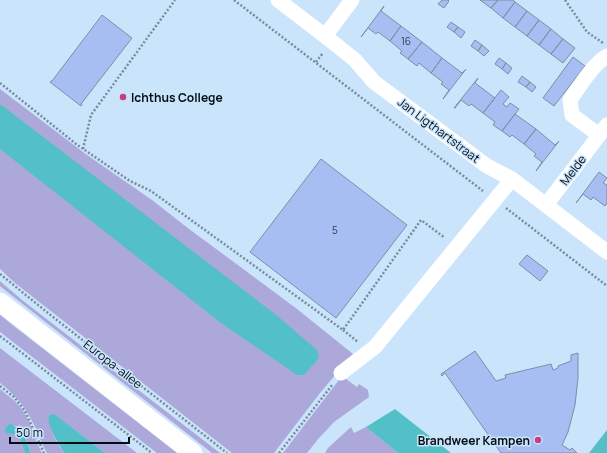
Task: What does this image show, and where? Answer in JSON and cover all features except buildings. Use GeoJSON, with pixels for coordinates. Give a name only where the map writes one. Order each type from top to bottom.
{"type":"FeatureCollection","features":[{"type":"Feature","properties":{"kind":"main road","name":"Europa-allee"},"geometry":{"type":"LineString","coordinates":[[0,302],[193,453]]}},
{"type":"Feature","properties":{"kind":"street","name":"Jan Ligthartstraat"},"geometry":{"type":"LineString","coordinates":[[278,0],[355,60],[374,82],[487,166],[512,179],[607,252]]}},
{"type":"Feature","properties":{"kind":"street"},"geometry":{"type":"LineString","coordinates":[[325,36],[352,0]]}},
{"type":"Feature","properties":{"kind":"street","name":"Melde"},"geometry":{"type":"LineString","coordinates":[[546,205],[603,130],[572,115],[570,100],[596,66],[607,56]]}},
{"type":"Feature","properties":{"kind":"street"},"geometry":{"type":"LineString","coordinates":[[341,373],[375,347],[512,179]]}},
{"type":"Feature","properties":{"kind":"path"},"geometry":{"type":"LineString","coordinates":[[83,149],[92,115],[175,0]]}},
{"type":"Feature","properties":{"kind":"path"},"geometry":{"type":"LineString","coordinates":[[234,0],[607,286]]}},
{"type":"Feature","properties":{"kind":"path"},"geometry":{"type":"LineString","coordinates":[[565,0],[587,32],[607,46]]}},
{"type":"Feature","properties":{"kind":"path"},"geometry":{"type":"LineString","coordinates":[[0,83],[83,149],[130,180],[151,191],[343,330],[422,220],[457,247]]}},
{"type":"Feature","properties":{"kind":"path","name":"Europa-allee"},"geometry":{"type":"LineString","coordinates":[[0,274],[227,453]]}},
{"type":"Feature","properties":{"kind":"path"},"geometry":{"type":"LineString","coordinates":[[0,336],[152,453]]}},
{"type":"Feature","properties":{"kind":"path"},"geometry":{"type":"LineString","coordinates":[[279,453],[341,373]]}},
{"type":"Feature","properties":{"kind":"path"},"geometry":{"type":"LineString","coordinates":[[0,386],[14,397],[25,411],[44,453]]}},
{"type":"Feature","properties":{"kind":"shaded area"},"geometry":{"type":"Polygon","coordinates":[[[0,89],[87,155],[152,200],[297,309],[353,354],[320,393],[274,453],[232,453],[15,283],[0,269],[0,89]]]}},
{"type":"Feature","properties":{"kind":"shaded area"},"geometry":{"type":"Polygon","coordinates":[[[0,104],[275,314],[317,350],[319,358],[304,375],[297,375],[221,323],[0,149],[0,104]]]}},
{"type":"Feature","properties":{"kind":"shaded area"},"geometry":{"type":"Polygon","coordinates":[[[0,281],[22,300],[220,453],[212,453],[1,287],[0,281]]]}},
{"type":"Feature","properties":{"kind":"shaded area"},"geometry":{"type":"Polygon","coordinates":[[[0,315],[177,453],[157,453],[0,332],[0,315]]]}},
{"type":"Feature","properties":{"kind":"shaded area"},"geometry":{"type":"Polygon","coordinates":[[[0,348],[137,453],[105,453],[51,414],[53,434],[58,445],[65,453],[47,453],[25,408],[11,392],[0,383],[0,348]]]}},
{"type":"Feature","properties":{"kind":"shaded area"},"geometry":{"type":"Polygon","coordinates":[[[342,376],[357,387],[359,384],[368,390],[369,397],[334,422],[307,453],[283,453],[342,376]]]}},
{"type":"Feature","properties":{"kind":"shaded area"},"geometry":{"type":"Polygon","coordinates":[[[0,389],[21,408],[30,424],[42,453],[31,453],[21,430],[13,425],[8,425],[5,429],[6,434],[13,433],[18,436],[25,453],[0,453],[0,389]]]}},
{"type":"Feature","properties":{"kind":"shaded area"},"geometry":{"type":"Polygon","coordinates":[[[395,409],[451,453],[398,453],[366,427],[395,409]]]}},
{"type":"Feature","properties":{"kind":"shaded area"},"geometry":{"type":"Polygon","coordinates":[[[52,414],[105,453],[65,453],[51,429],[49,416],[52,414]]]}},
{"type":"Feature","properties":{"kind":"shaded area"},"geometry":{"type":"Polygon","coordinates":[[[11,424],[22,433],[31,453],[25,453],[18,436],[6,434],[6,428],[11,424]]]}},
{"type":"Feature","properties":{"kind":"shaded area"},"geometry":{"type":"Polygon","coordinates":[[[351,427],[354,433],[366,427],[398,453],[325,453],[328,448],[351,427]]]}},
{"type":"Feature","properties":{"kind":"shaded area"},"geometry":{"type":"Polygon","coordinates":[[[607,430],[607,453],[589,453],[607,430]]]}},
{"type":"Feature","properties":{"kind":"place","name":"Ichthus College"},"geometry":{"type":"Point","coordinates":[123,97]}},
{"type":"Feature","properties":{"kind":"place","name":"Brandweer Kampen"},"geometry":{"type":"Point","coordinates":[538,440]}}]}
